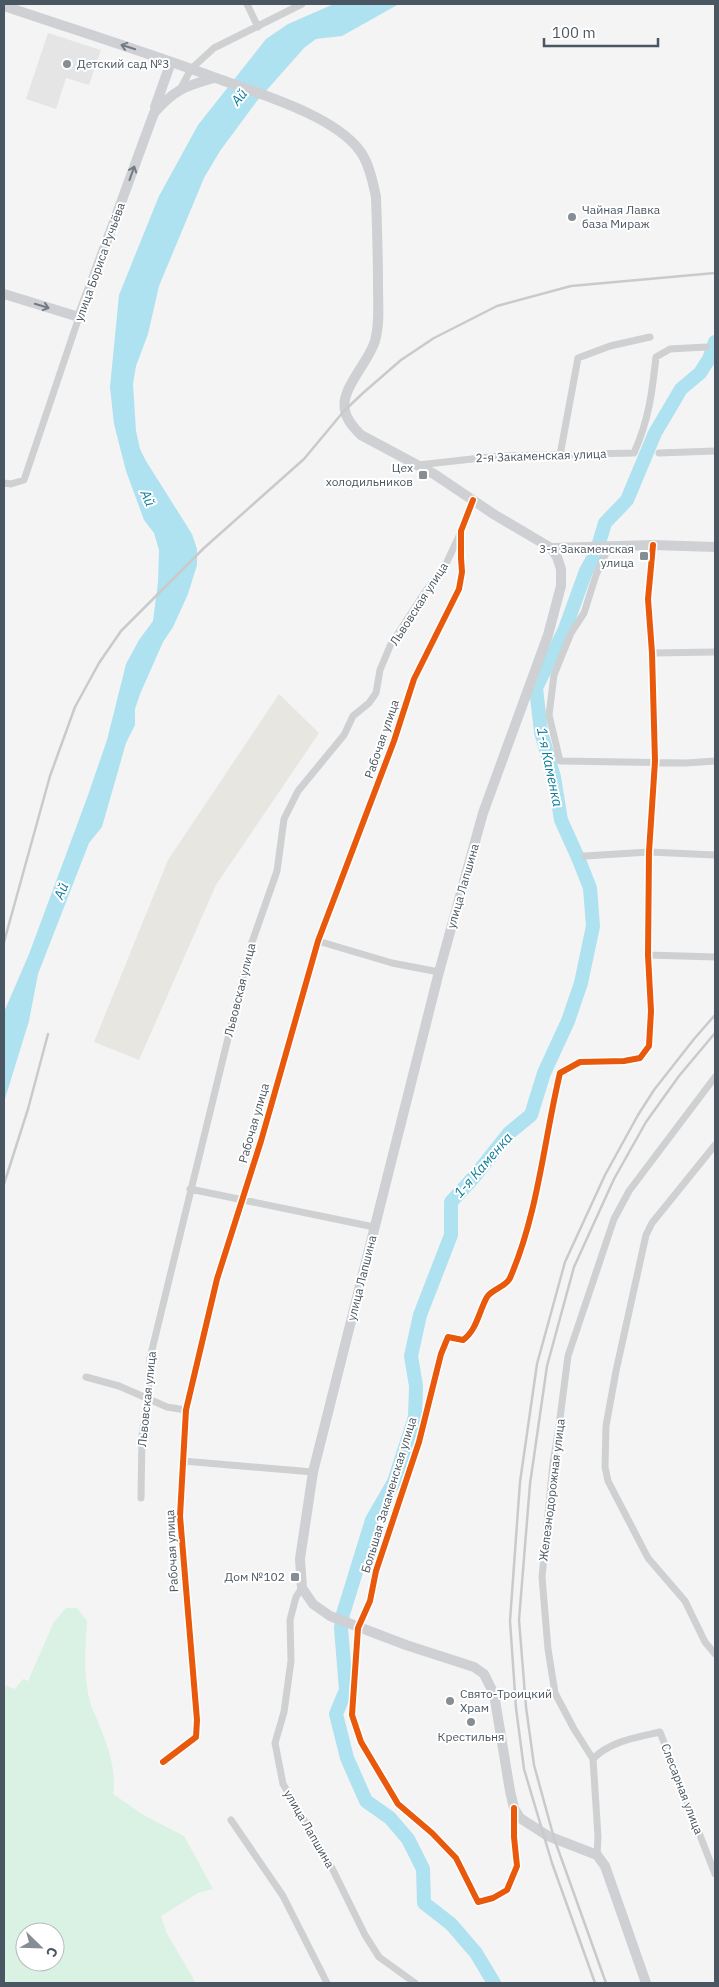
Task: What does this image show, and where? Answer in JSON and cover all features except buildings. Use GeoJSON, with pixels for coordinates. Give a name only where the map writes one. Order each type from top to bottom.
{"type":"FeatureCollection","features":[{"type":"Feature","properties":{"kind":"street"},"geometry":{"type":"LineString","coordinates":[[247,4],[258,27]]}},
{"type":"Feature","properties":{"kind":"street"},"geometry":{"type":"LineString","coordinates":[[181,88],[191,68],[214,48],[302,4]]}},
{"type":"Feature","properties":{"kind":"street"},"geometry":{"type":"LineString","coordinates":[[4,6],[191,68],[290,104],[345,136],[360,151],[372,179],[376,197],[378,226],[378,320],[374,342],[363,367],[348,391],[344,410],[353,427],[362,435],[396,455],[418,465],[552,548],[653,545],[715,547]]}},
{"type":"Feature","properties":{"kind":"street"},"geometry":{"type":"LineString","coordinates":[[154,113],[171,62]]}},
{"type":"Feature","properties":{"kind":"street","name":"улица Бориса Ручьёва"},"geometry":{"type":"LineString","coordinates":[[4,483],[11,484],[24,480],[79,318],[154,113],[166,98],[181,88],[218,79]]}},
{"type":"Feature","properties":{"kind":"street"},"geometry":{"type":"LineString","coordinates":[[4,294],[79,318]]}},
{"type":"Feature","properties":{"kind":"street"},"geometry":{"type":"LineString","coordinates":[[560,455],[578,358],[610,346],[650,337]]}},
{"type":"Feature","properties":{"kind":"street","name":"2-я Закаменская улица"},"geometry":{"type":"LineString","coordinates":[[418,465],[499,456],[634,453],[644,429],[650,406],[656,356],[670,349],[706,347]]}},
{"type":"Feature","properties":{"kind":"street"},"geometry":{"type":"LineString","coordinates":[[659,453],[715,451]]}},
{"type":"Feature","properties":{"kind":"street","name":"Рабочая улица"},"geometry":{"type":"LineString","coordinates":[[163,1762],[196,1737],[198,1720],[180,1516],[186,1410],[217,1279],[290,1042],[305,982],[318,941],[391,750],[414,679],[459,589],[462,572],[460,558],[461,531],[473,500]]}},
{"type":"Feature","properties":{"kind":"street","name":"Львовская улица"},"geometry":{"type":"LineString","coordinates":[[141,1498],[142,1435],[148,1397],[150,1358],[250,948],[277,871],[284,819],[298,790],[344,736],[353,716],[369,703],[376,693],[380,670],[390,646],[444,566],[461,531]]}},
{"type":"Feature","properties":{"kind":"street"},"geometry":{"type":"LineString","coordinates":[[653,545],[648,599],[652,653],[655,761],[649,852],[648,955],[715,957]]}},
{"type":"Feature","properties":{"kind":"street"},"geometry":{"type":"LineString","coordinates":[[609,546],[596,575],[584,613],[571,633],[554,675],[550,715],[560,761],[715,761]]}},
{"type":"Feature","properties":{"kind":"street","name":"улица Лапшина"},"geometry":{"type":"LineString","coordinates":[[414,1983],[379,1957],[365,1935],[331,1866],[284,1784],[275,1743],[284,1712],[291,1661],[290,1620],[296,1597],[302,1588],[300,1559],[313,1472],[439,972],[483,813],[553,617],[561,586],[561,569],[552,548]]}},
{"type":"Feature","properties":{"kind":"street"},"geometry":{"type":"LineString","coordinates":[[652,653],[715,652]]}},
{"type":"Feature","properties":{"kind":"street"},"geometry":{"type":"LineString","coordinates":[[585,856],[649,852],[715,855]]}},
{"type":"Feature","properties":{"kind":"street"},"geometry":{"type":"LineString","coordinates":[[318,941],[392,963],[439,972]]}},
{"type":"Feature","properties":{"kind":"street","name":"Большая Закаменская улица"},"geometry":{"type":"LineString","coordinates":[[514,1808],[517,1866],[507,1890],[493,1898],[478,1902],[456,1858],[432,1832],[398,1804],[361,1742],[352,1715],[358,1628],[370,1602],[376,1571],[419,1442],[441,1354],[448,1337],[463,1340],[470,1334],[488,1295],[509,1280],[523,1242],[560,1073],[580,1062],[624,1061],[640,1058],[649,1046],[651,1011],[648,955]]}},
{"type":"Feature","properties":{"kind":"street","name":"Железнодорожная улица"},"geometry":{"type":"LineString","coordinates":[[646,1983],[605,1866],[597,1855],[598,1836],[593,1759],[554,1692],[548,1649],[542,1577],[552,1463],[568,1356],[614,1219],[629,1191],[715,1077]]}},
{"type":"Feature","properties":{"kind":"street"},"geometry":{"type":"LineString","coordinates":[[715,1145],[652,1223],[646,1235],[617,1363],[606,1426],[605,1467],[608,1481],[648,1558],[685,1601],[705,1642],[715,1654]]}},
{"type":"Feature","properties":{"kind":"street"},"geometry":{"type":"LineString","coordinates":[[190,1189],[374,1227]]}},
{"type":"Feature","properties":{"kind":"street"},"geometry":{"type":"LineString","coordinates":[[86,1377],[119,1386],[148,1397],[167,1407],[186,1410]]}},
{"type":"Feature","properties":{"kind":"street"},"geometry":{"type":"LineString","coordinates":[[183,1461],[313,1472]]}},
{"type":"Feature","properties":{"kind":"street"},"geometry":{"type":"LineString","coordinates":[[302,1588],[313,1604],[330,1616],[358,1628],[474,1667],[484,1674],[494,1694],[503,1755],[514,1808],[520,1818],[526,1824],[548,1836],[597,1855]]}},
{"type":"Feature","properties":{"kind":"street","name":"Слесарная улица"},"geometry":{"type":"LineString","coordinates":[[593,1759],[600,1751],[630,1739],[660,1732],[715,1874]]}},
{"type":"Feature","properties":{"kind":"street"},"geometry":{"type":"LineString","coordinates":[[231,1820],[283,1896],[327,1983]]}},
{"type":"Feature","properties":{"kind":"shaded area","name":"Детский сад №3"},"geometry":{"type":"Polygon","coordinates":[[[48,33],[101,50],[89,85],[66,78],[56,109],[26,99],[48,33]]]}},
{"type":"Feature","properties":{"kind":"green space"},"geometry":{"type":"Polygon","coordinates":[[[66,1608],[77,1608],[87,1621],[85,1653],[88,1695],[111,1760],[114,1777],[113,1794],[145,1816],[184,1836],[213,1889],[198,1893],[161,1916],[166,1932],[196,1983],[4,1983],[4,1685],[15,1689],[23,1679],[28,1681],[54,1622],[66,1608]]]}},
{"type":"Feature","properties":{"kind":"sand"},"geometry":{"type":"Polygon","coordinates":[[[279,694],[319,733],[216,885],[139,1060],[94,1042],[168,860],[279,694]]]}},
{"type":"Feature","properties":{"kind":"water","name":"Ай"},"geometry":{"type":"Polygon","coordinates":[[[334,4],[399,4],[342,36],[316,39],[305,47],[257,101],[220,151],[204,178],[159,286],[148,334],[136,366],[133,384],[136,431],[140,449],[146,461],[192,534],[197,549],[197,565],[188,594],[173,627],[163,642],[140,694],[135,709],[135,725],[126,743],[102,827],[89,843],[38,974],[29,1021],[4,1102],[4,1012],[29,954],[87,798],[107,740],[126,664],[139,640],[153,621],[158,582],[159,550],[154,533],[144,520],[126,471],[114,424],[110,387],[119,295],[159,196],[198,125],[266,39],[288,24],[334,4]]]}},
{"type":"Feature","properties":{"kind":"waterway","name":"1-я Каменка"},"geometry":{"type":"LineString","coordinates":[[494,1983],[476,1953],[451,1924],[424,1903],[423,1869],[408,1839],[390,1818],[366,1801],[347,1758],[336,1714],[346,1690],[341,1628],[343,1614],[372,1520],[394,1482],[415,1417],[416,1386],[411,1356],[420,1315],[451,1235],[451,1202],[474,1177],[509,1133],[531,1115],[544,1073],[568,1021],[581,983],[593,926],[590,888],[561,820],[554,777],[541,732],[536,688],[565,629],[586,571],[596,553],[605,523],[627,500],[655,433],[681,389],[700,373],[709,359],[715,342]]}},
{"type":"Feature","properties":{"kind":"railway"},"geometry":{"type":"LineString","coordinates":[[4,942],[50,776],[75,707],[99,663],[121,631],[204,548],[304,459],[344,411],[363,393],[401,360],[434,338],[497,306],[571,286],[715,273]]}},
{"type":"Feature","properties":{"kind":"railway"},"geometry":{"type":"LineString","coordinates":[[595,1983],[552,1863],[524,1769],[516,1708],[510,1621],[520,1482],[537,1364],[565,1262],[605,1175],[638,1115],[654,1090],[715,1015]]}},
{"type":"Feature","properties":{"kind":"railway"},"geometry":{"type":"LineString","coordinates":[[606,1983],[554,1838],[534,1765],[526,1707],[519,1620],[530,1484],[547,1366],[574,1267],[614,1179],[646,1122],[679,1076],[715,1033]]}},
{"type":"Feature","properties":{"kind":"railway"},"geometry":{"type":"LineString","coordinates":[[4,1184],[28,1109],[48,1034]]}},
{"type":"Feature","properties":{"kind":"cycle path"},"geometry":{"type":"LineString","coordinates":[[163,1762],[196,1737],[197,1720],[180,1516],[186,1410],[217,1279],[261,1141],[318,941],[394,741],[414,679],[459,589],[462,572],[461,531],[473,500]]}},
{"type":"Feature","properties":{"kind":"cycle path"},"geometry":{"type":"LineString","coordinates":[[514,1808],[517,1866],[507,1890],[493,1898],[478,1902],[456,1858],[432,1833],[398,1804],[361,1742],[352,1715],[358,1628],[370,1601],[376,1571],[419,1442],[441,1354],[448,1337],[463,1340],[468,1336],[475,1326],[487,1297],[508,1281],[520,1254],[540,1177],[560,1073],[580,1062],[624,1061],[640,1058],[649,1046],[651,1011],[648,955],[649,852],[655,761],[652,653],[648,599],[653,545]]}},
{"type":"Feature","properties":{"kind":"place","name":"Детский сад №3"},"geometry":{"type":"Point","coordinates":[67,64]}},
{"type":"Feature","properties":{"kind":"place","name":"Чайная Лавка база Мираж"},"geometry":{"type":"Point","coordinates":[572,217]}},
{"type":"Feature","properties":{"kind":"place","name":"Цех холодильников"},"geometry":{"type":"Point","coordinates":[423,475]}},
{"type":"Feature","properties":{"kind":"place","name":"3-я Закаменская улица"},"geometry":{"type":"Point","coordinates":[644,556]}},
{"type":"Feature","properties":{"kind":"place","name":"Дом №102"},"geometry":{"type":"Point","coordinates":[295,1577]}},
{"type":"Feature","properties":{"kind":"place","name":"Свято-Троицкий Храм"},"geometry":{"type":"Point","coordinates":[450,1701]}},
{"type":"Feature","properties":{"kind":"place","name":"Крестильня"},"geometry":{"type":"Point","coordinates":[471,1722]}}]}
